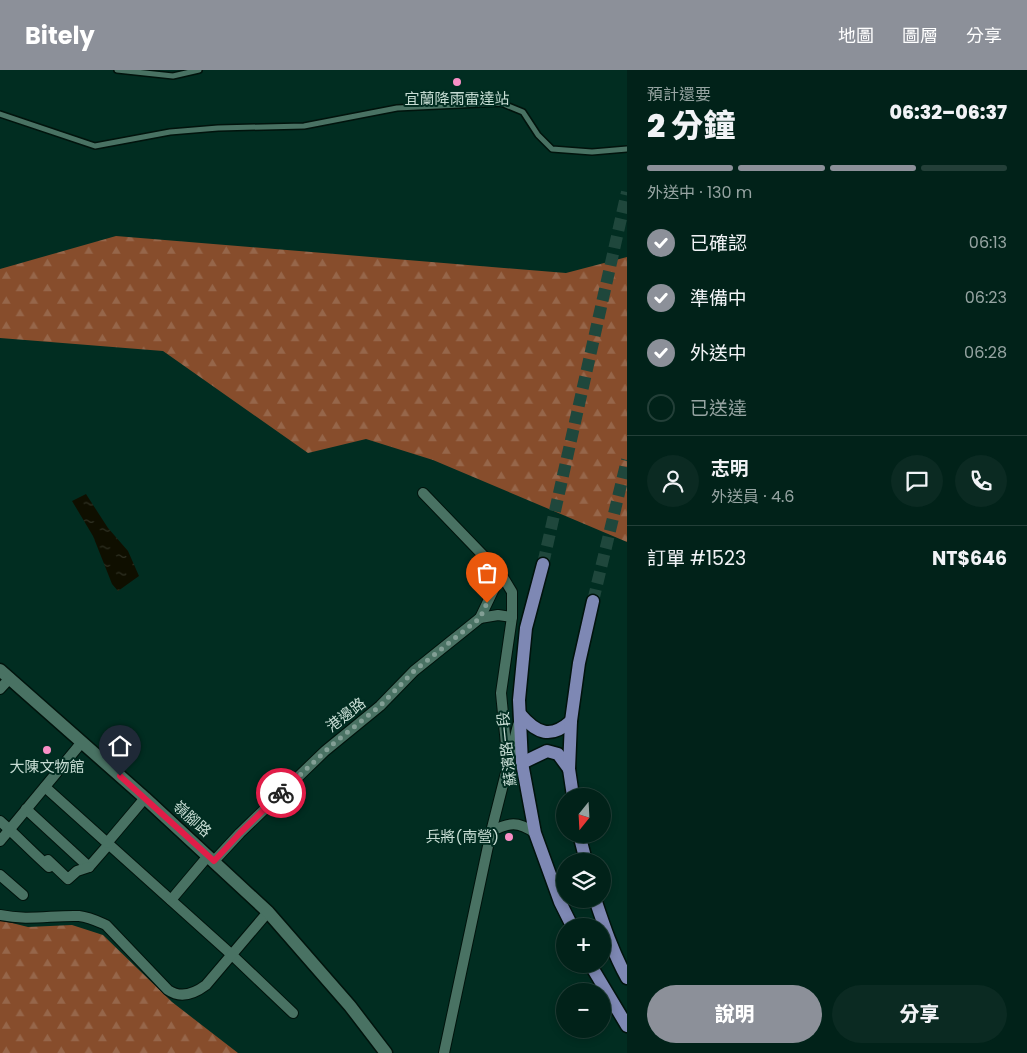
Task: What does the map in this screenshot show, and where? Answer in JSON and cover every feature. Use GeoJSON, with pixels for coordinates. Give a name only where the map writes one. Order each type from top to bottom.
{"type":"FeatureCollection","features":[{"type":"Feature","properties":{"kind":"main road","name":"蘇濱路一段"},"geometry":{"type":"LineString","coordinates":[[543,564],[526,628],[519,700],[522,763],[535,833],[560,902],[568,918]]}},
{"type":"Feature","properties":{"kind":"main road"},"geometry":{"type":"LineString","coordinates":[[572,788],[569,769],[572,721],[580,664],[593,601]]}},
{"type":"Feature","properties":{"kind":"main road"},"geometry":{"type":"LineString","coordinates":[[520,714],[527,722],[543,732],[553,733],[572,721]]}},
{"type":"Feature","properties":{"kind":"main road"},"geometry":{"type":"LineString","coordinates":[[522,763],[546,751],[558,754],[569,769]]}},
{"type":"Feature","properties":{"kind":"main road"},"geometry":{"type":"LineString","coordinates":[[598,908],[605,931],[627,978]]}},
{"type":"Feature","properties":{"kind":"main road"},"geometry":{"type":"LineString","coordinates":[[595,973],[627,1026]]}},
{"type":"Feature","properties":{"kind":"street"},"geometry":{"type":"LineString","coordinates":[[423,493],[501,574],[512,592],[512,617],[501,693],[508,764]]}},
{"type":"Feature","properties":{"kind":"street"},"geometry":{"type":"LineString","coordinates":[[480,618],[501,574]]}},
{"type":"Feature","properties":{"kind":"street"},"geometry":{"type":"LineString","coordinates":[[480,618],[498,615],[512,617]]}},
{"type":"Feature","properties":{"kind":"street","name":"港邊路"},"geometry":{"type":"LineString","coordinates":[[171,900],[211,859],[325,752],[380,706],[414,671],[480,618]]}},
{"type":"Feature","properties":{"kind":"street"},"geometry":{"type":"LineString","coordinates":[[0,689],[5,674]]}},
{"type":"Feature","properties":{"kind":"street","name":"嶺腳路"},"geometry":{"type":"LineString","coordinates":[[5,674],[145,798],[268,912],[350,1006],[386,1053]]}},
{"type":"Feature","properties":{"kind":"street"},"geometry":{"type":"LineString","coordinates":[[444,1053],[491,832],[520,714]]}},
{"type":"Feature","properties":{"kind":"street"},"geometry":{"type":"LineString","coordinates":[[0,841],[82,742]]}},
{"type":"Feature","properties":{"kind":"street"},"geometry":{"type":"LineString","coordinates":[[45,787],[232,955],[293,1013]]}},
{"type":"Feature","properties":{"kind":"street"},"geometry":{"type":"LineString","coordinates":[[38,851],[68,879],[77,871],[89,867],[145,798]]}},
{"type":"Feature","properties":{"kind":"street"},"geometry":{"type":"LineString","coordinates":[[26,810],[89,867]]}},
{"type":"Feature","properties":{"kind":"street"},"geometry":{"type":"LineString","coordinates":[[0,821],[49,867]]}},
{"type":"Feature","properties":{"kind":"street"},"geometry":{"type":"LineString","coordinates":[[491,832],[512,824],[525,826],[535,833]]}},
{"type":"Feature","properties":{"kind":"street"},"geometry":{"type":"LineString","coordinates":[[0,875],[23,895]]}},
{"type":"Feature","properties":{"kind":"street"},"geometry":{"type":"LineString","coordinates":[[0,915],[24,918],[80,916],[92,918],[106,925],[168,990],[180,996],[192,993],[206,985],[268,912]]}},
{"type":"Feature","properties":{"kind":"lane"},"geometry":{"type":"LineString","coordinates":[[117,70],[173,76],[199,70]]}},
{"type":"Feature","properties":{"kind":"lane"},"geometry":{"type":"LineString","coordinates":[[0,114],[95,146],[170,132],[218,128],[304,126],[396,108],[501,102],[523,112],[538,135],[552,150],[592,152],[627,149]]}},
{"type":"Feature","properties":{"kind":"green space"},"geometry":{"type":"Polygon","coordinates":[[[116,236],[566,273],[627,257],[627,542],[433,460],[366,439],[308,453],[163,351],[0,338],[0,269],[116,236]]]}},
{"type":"Feature","properties":{"kind":"green space"},"geometry":{"type":"Polygon","coordinates":[[[0,920],[28,927],[72,925],[103,935],[172,1002],[238,1053],[0,1053],[0,920]]]}},
{"type":"Feature","properties":{"kind":"water"},"geometry":{"type":"Polygon","coordinates":[[[86,494],[108,528],[128,551],[139,576],[118,591],[112,584],[93,536],[72,501],[86,494]]]}},
{"type":"Feature","properties":{"kind":"tunnel"},"geometry":{"type":"LineString","coordinates":[[543,564],[627,192]]}},
{"type":"Feature","properties":{"kind":"tunnel"},"geometry":{"type":"LineString","coordinates":[[593,601],[627,460]]}},
{"type":"Feature","properties":{"kind":"way so far"},"geometry":{"type":"LineString","coordinates":[[281,793],[333,744],[380,706],[414,671],[480,618],[487,603]]}},
{"type":"Feature","properties":{"kind":"place","name":"宜蘭降雨雷達站"},"geometry":{"type":"Point","coordinates":[457,82]}},
{"type":"Feature","properties":{"kind":"place","name":"大陳文物館"},"geometry":{"type":"Point","coordinates":[47,750]}},
{"type":"Feature","properties":{"kind":"place","name":"兵將(南營)"},"geometry":{"type":"Point","coordinates":[509,837]}},
{"type":"Feature","properties":{"kind":"route"},"geometry":{"type":"LineString","coordinates":[[120,776],[214,861],[281,793]]}}]}
